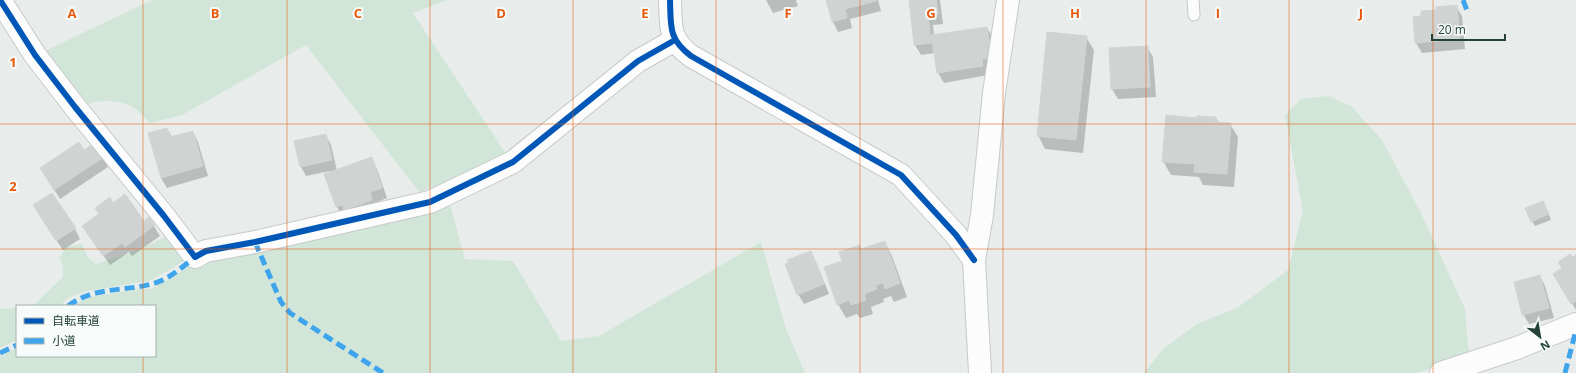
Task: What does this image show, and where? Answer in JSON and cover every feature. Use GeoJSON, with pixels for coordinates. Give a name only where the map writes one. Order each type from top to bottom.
{"type":"FeatureCollection","features":[{"type":"Feature","properties":{"kind":"street"},"geometry":{"type":"LineString","coordinates":[[0,0],[74,107],[196,257],[206,251],[255,242],[430,202],[512,162],[638,61],[675,40]]}},
{"type":"Feature","properties":{"kind":"street"},"geometry":{"type":"LineString","coordinates":[[670,0],[671,26],[675,40],[680,48],[691,56],[901,175],[956,235],[974,260]]}},
{"type":"Feature","properties":{"kind":"street"},"geometry":{"type":"LineString","coordinates":[[980,373],[974,260],[982,215],[994,93],[1008,0]]}},
{"type":"Feature","properties":{"kind":"street"},"geometry":{"type":"LineString","coordinates":[[1441,373],[1517,348],[1576,324]]}},
{"type":"Feature","properties":{"kind":"lane"},"geometry":{"type":"LineString","coordinates":[[1193,0],[1194,15]]}},
{"type":"Feature","properties":{"kind":"green space"},"geometry":{"type":"Polygon","coordinates":[[[152,0],[447,0],[413,13],[508,157],[476,173],[419,192],[306,45],[182,115],[150,123],[134,108],[114,101],[94,102],[81,106],[43,58],[47,50],[152,0]]]}},
{"type":"Feature","properties":{"kind":"green space"},"geometry":{"type":"Polygon","coordinates":[[[1328,96],[1351,106],[1382,140],[1421,213],[1465,309],[1469,357],[1417,373],[1144,373],[1163,349],[1197,324],[1237,308],[1288,270],[1303,211],[1285,115],[1301,99],[1328,96]]]}},
{"type":"Feature","properties":{"kind":"green space"},"geometry":{"type":"Polygon","coordinates":[[[448,197],[465,259],[513,261],[561,341],[599,336],[761,242],[786,329],[805,373],[0,373],[0,356],[16,348],[16,357],[156,357],[156,305],[73,305],[90,297],[140,289],[151,289],[179,273],[191,264],[448,197]]]}},
{"type":"Feature","properties":{"kind":"green space"},"geometry":{"type":"Polygon","coordinates":[[[171,233],[189,257],[173,268],[149,281],[87,291],[68,298],[61,305],[34,305],[63,277],[63,268],[60,257],[66,247],[82,244],[88,258],[96,264],[135,251],[171,233]]]}},
{"type":"Feature","properties":{"kind":"green space"},"geometry":{"type":"Polygon","coordinates":[[[16,308],[16,340],[0,348],[0,309],[16,308]]]}},
{"type":"Feature","properties":{"kind":"building"},"geometry":{"type":"Polygon","coordinates":[[[826,0],[876,1],[845,9],[847,18],[832,22],[826,0]]]}},
{"type":"Feature","properties":{"kind":"building"},"geometry":{"type":"Polygon","coordinates":[[[909,0],[936,0],[938,14],[928,15],[931,43],[914,45],[909,0]]]}},
{"type":"Feature","properties":{"kind":"building"},"geometry":{"type":"Polygon","coordinates":[[[1457,5],[1460,39],[1415,43],[1413,17],[1421,16],[1421,11],[1436,10],[1436,7],[1457,5]]]}},
{"type":"Feature","properties":{"kind":"building"},"geometry":{"type":"Polygon","coordinates":[[[987,27],[992,58],[982,59],[983,66],[937,73],[931,35],[987,27]]]}},
{"type":"Feature","properties":{"kind":"building"},"geometry":{"type":"Polygon","coordinates":[[[1047,32],[1087,36],[1076,140],[1037,136],[1047,32]]]}},
{"type":"Feature","properties":{"kind":"building"},"geometry":{"type":"Polygon","coordinates":[[[1148,46],[1150,87],[1111,89],[1109,48],[1148,46]]]}},
{"type":"Feature","properties":{"kind":"building"},"geometry":{"type":"Polygon","coordinates":[[[1166,115],[1197,118],[1197,116],[1216,117],[1216,122],[1231,123],[1227,174],[1194,172],[1195,164],[1162,162],[1166,115]]]}},
{"type":"Feature","properties":{"kind":"building"},"geometry":{"type":"Polygon","coordinates":[[[167,128],[170,137],[193,131],[203,166],[161,178],[148,133],[167,128]]]}},
{"type":"Feature","properties":{"kind":"building"},"geometry":{"type":"Polygon","coordinates":[[[326,134],[332,160],[300,167],[294,141],[326,134]]]}},
{"type":"Feature","properties":{"kind":"building"},"geometry":{"type":"Polygon","coordinates":[[[79,142],[84,150],[94,143],[104,157],[54,190],[40,168],[79,142]]]}},
{"type":"Feature","properties":{"kind":"building"},"geometry":{"type":"Polygon","coordinates":[[[372,157],[382,188],[370,192],[372,200],[344,210],[343,205],[336,207],[324,174],[372,157]]]}},
{"type":"Feature","properties":{"kind":"building"},"geometry":{"type":"Polygon","coordinates":[[[52,193],[76,228],[56,241],[33,205],[52,193]]]}},
{"type":"Feature","properties":{"kind":"building"},"geometry":{"type":"Polygon","coordinates":[[[125,194],[144,221],[149,217],[155,225],[125,247],[122,243],[103,256],[82,226],[99,214],[95,208],[110,197],[113,203],[125,194]]]}},
{"type":"Feature","properties":{"kind":"building"},"geometry":{"type":"Polygon","coordinates":[[[1543,201],[1549,214],[1531,222],[1525,208],[1543,201]]]}},
{"type":"Feature","properties":{"kind":"building"},"geometry":{"type":"Polygon","coordinates":[[[885,241],[900,283],[885,289],[883,283],[876,285],[877,289],[864,294],[866,300],[851,305],[849,300],[837,305],[824,267],[842,261],[839,252],[860,245],[861,249],[885,241]]]}},
{"type":"Feature","properties":{"kind":"building"},"geometry":{"type":"Polygon","coordinates":[[[811,251],[824,284],[797,295],[785,264],[789,263],[787,260],[811,251]]]}},
{"type":"Feature","properties":{"kind":"building"},"geometry":{"type":"Polygon","coordinates":[[[1570,254],[1573,257],[1576,254],[1576,301],[1571,304],[1553,274],[1562,268],[1558,262],[1570,254]]]}},
{"type":"Feature","properties":{"kind":"building"},"geometry":{"type":"Polygon","coordinates":[[[1540,275],[1549,308],[1522,315],[1514,282],[1540,275]]]}},
{"type":"Feature","properties":{"kind":"marked path"},"geometry":{"type":"LineString","coordinates":[[1463,0],[1468,13]]}},
{"type":"Feature","properties":{"kind":"marked path"},"geometry":{"type":"LineString","coordinates":[[255,242],[281,302],[290,313],[383,373]]}},
{"type":"Feature","properties":{"kind":"marked path"},"geometry":{"type":"LineString","coordinates":[[70,305],[92,294],[153,284],[169,277],[195,257]]}},
{"type":"Feature","properties":{"kind":"marked path"},"geometry":{"type":"LineString","coordinates":[[1565,373],[1576,330]]}},
{"type":"Feature","properties":{"kind":"marked path"},"geometry":{"type":"LineString","coordinates":[[0,353],[16,345]]}},
{"type":"Feature","properties":{"kind":"cycle path"},"geometry":{"type":"LineString","coordinates":[[0,0],[35,55],[195,257],[206,251],[255,242],[430,202],[513,162],[638,61],[675,40]]}},
{"type":"Feature","properties":{"kind":"cycle path"},"geometry":{"type":"LineString","coordinates":[[670,0],[672,31],[678,44],[691,56],[901,175],[956,235],[974,260]]}}]}
